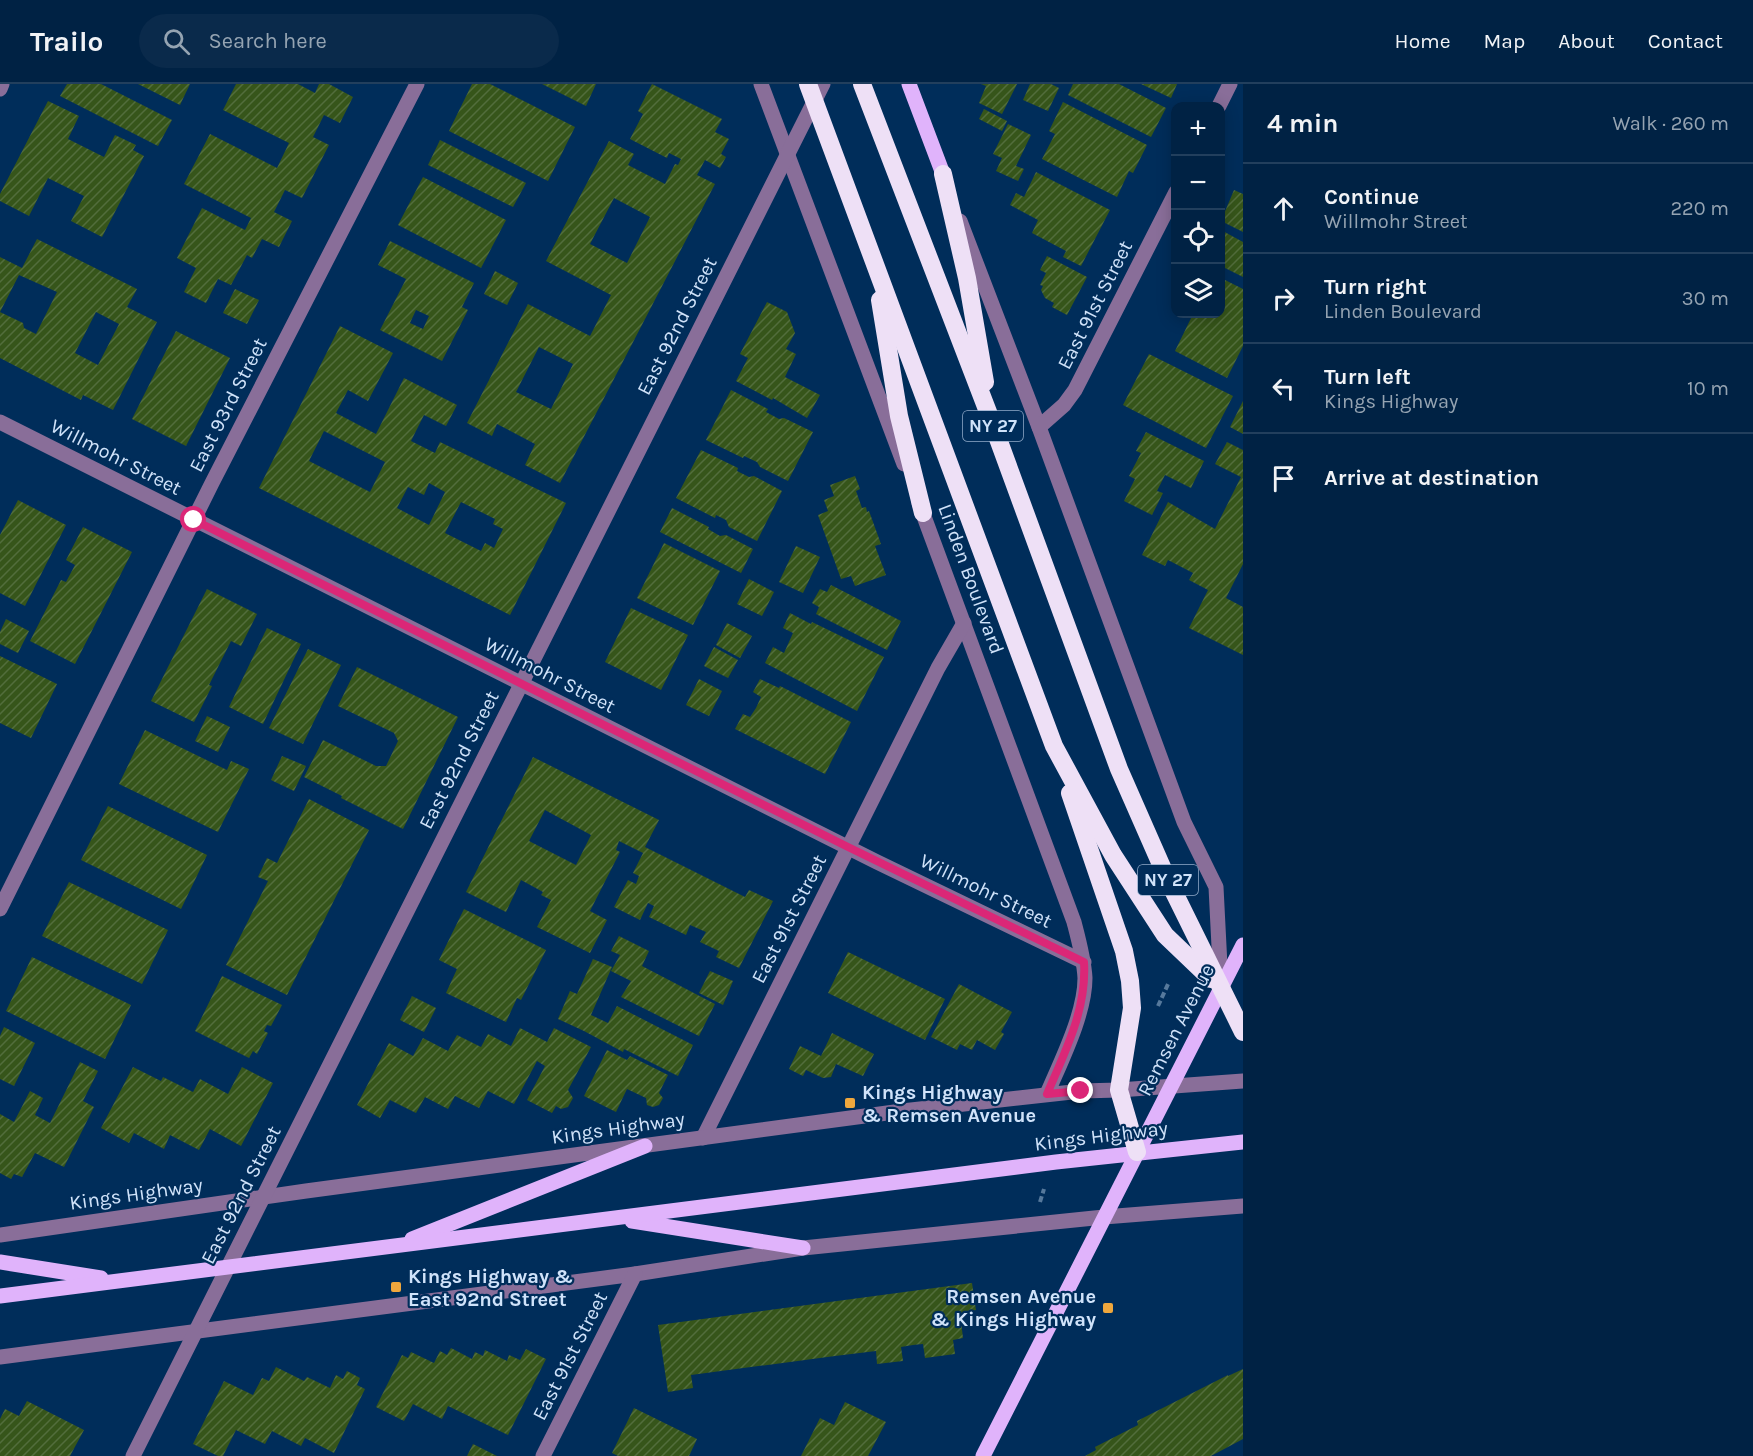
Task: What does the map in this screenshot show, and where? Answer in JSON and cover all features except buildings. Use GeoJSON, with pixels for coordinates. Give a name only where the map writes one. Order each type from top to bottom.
{"type":"FeatureCollection","features":[{"type":"Feature","properties":{"kind":"highway","name":"Linden Boulevard"},"geometry":{"type":"LineString","coordinates":[[808,84],[1054,746],[1113,855],[1165,935],[1221,988]]}},
{"type":"Feature","properties":{"kind":"highway","name":"Linden Boulevard"},"geometry":{"type":"LineString","coordinates":[[862,84],[993,425],[1119,769],[1166,876],[1243,1032]]}},
{"type":"Feature","properties":{"kind":"highway"},"geometry":{"type":"LineString","coordinates":[[943,174],[967,278],[993,425]]}},
{"type":"Feature","properties":{"kind":"highway"},"geometry":{"type":"LineString","coordinates":[[872,257],[899,416],[923,513]]}},
{"type":"Feature","properties":{"kind":"highway"},"geometry":{"type":"LineString","coordinates":[[1054,746],[1124,951],[1132,1008],[1119,1090],[1137,1152]]}},
{"type":"Feature","properties":{"kind":"main road","name":"Linden Boulevard"},"geometry":{"type":"LineString","coordinates":[[909,84],[943,174]]}},
{"type":"Feature","properties":{"kind":"main road","name":"Remsen Avenue"},"geometry":{"type":"LineString","coordinates":[[983,1456],[1243,945]]}},
{"type":"Feature","properties":{"kind":"main road","name":"Kings Highway"},"geometry":{"type":"LineString","coordinates":[[0,1296],[1137,1152],[1243,1142]]}},
{"type":"Feature","properties":{"kind":"main road"},"geometry":{"type":"LineString","coordinates":[[393,1247],[645,1146]]}},
{"type":"Feature","properties":{"kind":"main road"},"geometry":{"type":"LineString","coordinates":[[614,1219],[803,1248]]}},
{"type":"Feature","properties":{"kind":"main road"},"geometry":{"type":"LineString","coordinates":[[0,1262],[119,1281]]}},
{"type":"Feature","properties":{"kind":"street"},"geometry":{"type":"LineString","coordinates":[[0,89],[2,84]]}},
{"type":"Feature","properties":{"kind":"street","name":"East 93rd Street"},"geometry":{"type":"LineString","coordinates":[[0,909],[194,520],[417,84]]}},
{"type":"Feature","properties":{"kind":"street","name":"Linden Boulevard"},"geometry":{"type":"LineString","coordinates":[[760,84],[923,513],[1074,922],[1084,962],[1085,981],[1078,1019],[1047,1094]]}},
{"type":"Feature","properties":{"kind":"street","name":"East 92nd Street"},"geometry":{"type":"LineString","coordinates":[[133,1456],[823,84]]}},
{"type":"Feature","properties":{"kind":"street"},"geometry":{"type":"LineString","coordinates":[[1220,102],[1230,84]]}},
{"type":"Feature","properties":{"kind":"street","name":"Linden Boulevard"},"geometry":{"type":"LineString","coordinates":[[943,174],[1184,822],[1216,887],[1221,988]]}},
{"type":"Feature","properties":{"kind":"street","name":"East 91st Street"},"geometry":{"type":"LineString","coordinates":[[1039,427],[1064,405],[1075,390],[1171,202]]}},
{"type":"Feature","properties":{"kind":"street","name":"Willmohr Street"},"geometry":{"type":"LineString","coordinates":[[0,423],[848,847],[1084,962]]}},
{"type":"Feature","properties":{"kind":"street","name":"East 91st Street"},"geometry":{"type":"LineString","coordinates":[[703,1138],[938,668],[964,623]]}},
{"type":"Feature","properties":{"kind":"street","name":"Kings Highway"},"geometry":{"type":"LineString","coordinates":[[0,1235],[263,1197],[1047,1094],[1243,1081]]}},
{"type":"Feature","properties":{"kind":"street"},"geometry":{"type":"LineString","coordinates":[[0,1357],[635,1274],[803,1248],[1104,1217],[1243,1206]]}},
{"type":"Feature","properties":{"kind":"street","name":"East 91st Street"},"geometry":{"type":"LineString","coordinates":[[543,1456],[635,1274]]}},
{"type":"Feature","properties":{"kind":"path"},"geometry":{"type":"LineString","coordinates":[[1039,1203],[1044,1189]]}},
{"type":"Feature","properties":{"kind":"place","name":"Kings Highway & Remsen Avenue"},"geometry":{"type":"Point","coordinates":[850,1103]}},
{"type":"Feature","properties":{"kind":"place","name":"Kings Highway & East 92nd Street"},"geometry":{"type":"Point","coordinates":[396,1287]}},
{"type":"Feature","properties":{"kind":"place","name":"Remsen Avenue & Kings Highway"},"geometry":{"type":"Point","coordinates":[1108,1308]}},
{"type":"Feature","properties":{"kind":"route"},"geometry":{"type":"LineString","coordinates":[[194,520],[848,847],[1084,962],[1085,981],[1078,1019],[1047,1094],[1081,1091]]}}]}
